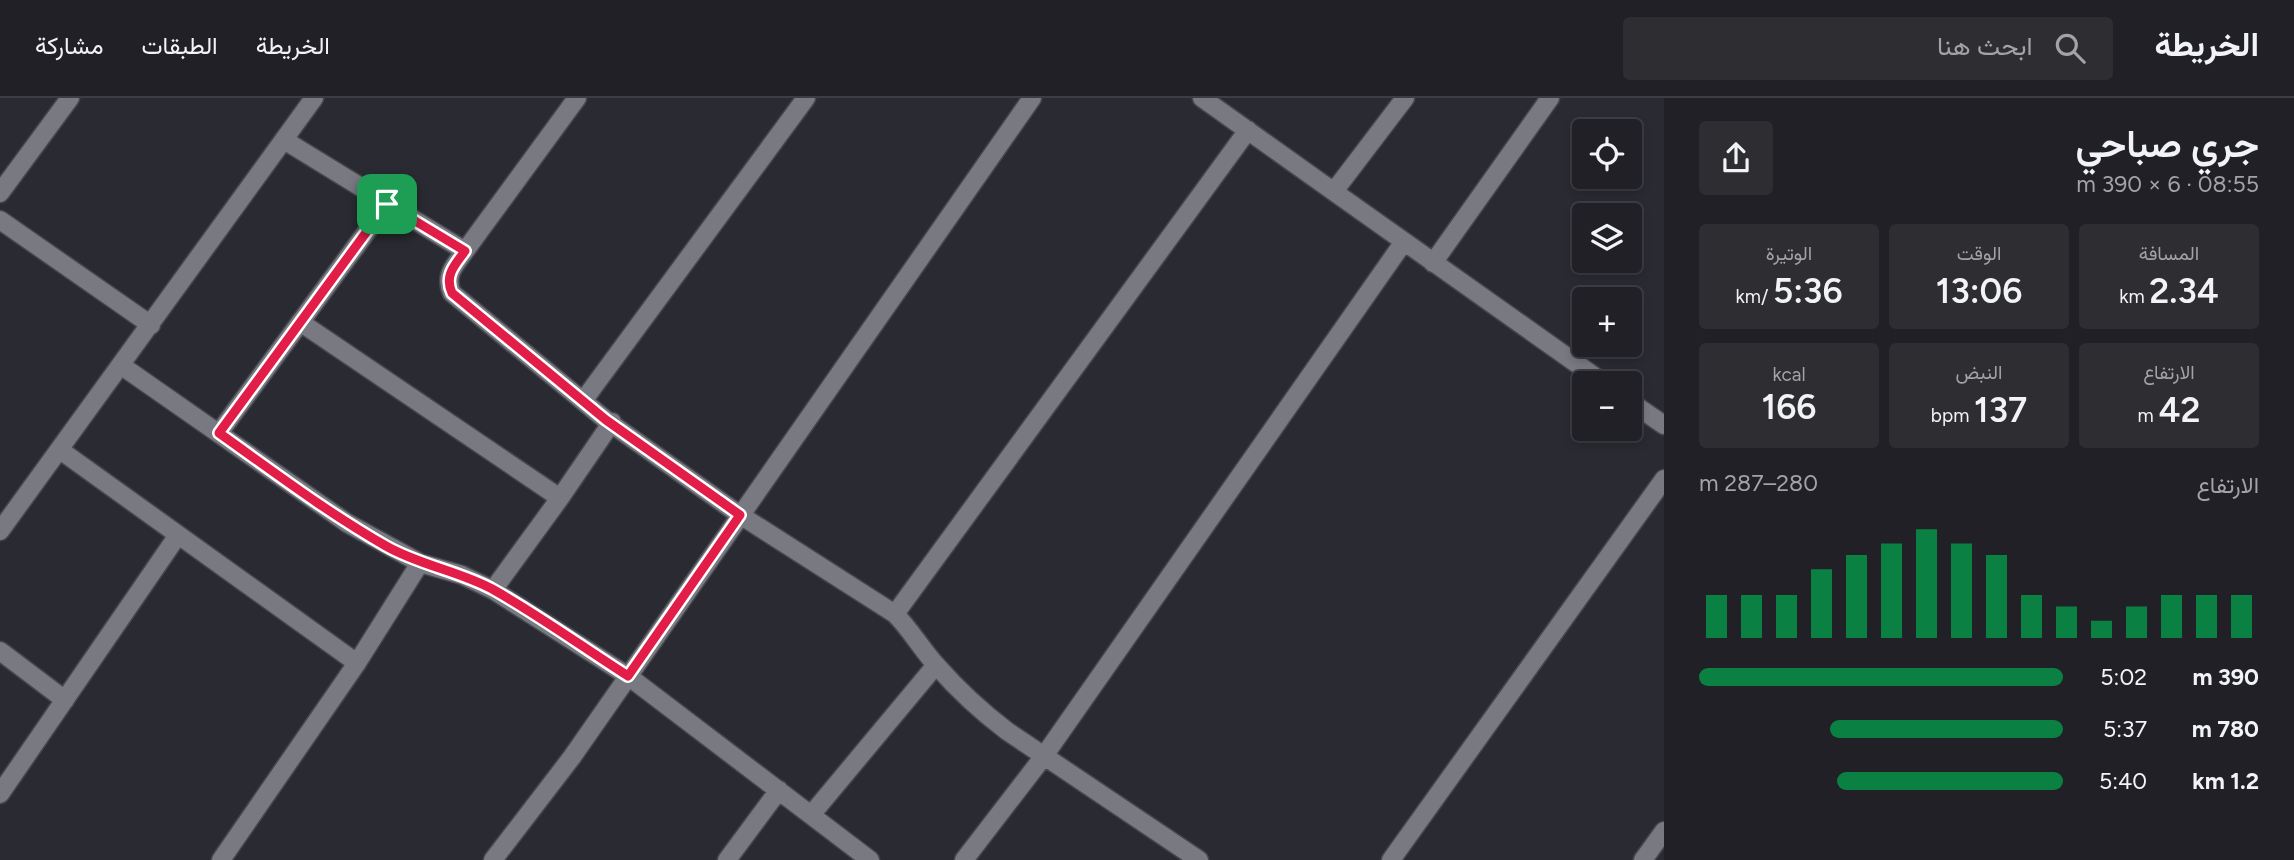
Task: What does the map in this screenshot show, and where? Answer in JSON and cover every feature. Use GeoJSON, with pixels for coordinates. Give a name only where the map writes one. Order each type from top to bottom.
{"type":"FeatureCollection","features":[{"type":"Feature","properties":{"kind":"street"},"geometry":{"type":"LineString","coordinates":[[0,193],[70,98]]}},
{"type":"Feature","properties":{"kind":"street"},"geometry":{"type":"LineString","coordinates":[[0,531],[314,98]]}},
{"type":"Feature","properties":{"kind":"street"},"geometry":{"type":"LineString","coordinates":[[577,98],[449,274],[448,285],[452,293],[606,420],[740,515],[895,614],[913,633],[936,665],[983,712],[1199,860]]}},
{"type":"Feature","properties":{"kind":"street"},"geometry":{"type":"LineString","coordinates":[[583,401],[806,98]]}},
{"type":"Feature","properties":{"kind":"street"},"geometry":{"type":"LineString","coordinates":[[493,860],[572,757],[1032,98]]}},
{"type":"Feature","properties":{"kind":"street"},"geometry":{"type":"LineString","coordinates":[[1202,98],[1587,371]]}},
{"type":"Feature","properties":{"kind":"street"},"geometry":{"type":"LineString","coordinates":[[1335,190],[1405,98]]}},
{"type":"Feature","properties":{"kind":"street"},"geometry":{"type":"LineString","coordinates":[[1433,263],[1550,98]]}},
{"type":"Feature","properties":{"kind":"street"},"geometry":{"type":"LineString","coordinates":[[895,614],[1248,130]]}},
{"type":"Feature","properties":{"kind":"street"},"geometry":{"type":"LineString","coordinates":[[284,140],[465,251]]}},
{"type":"Feature","properties":{"kind":"street"},"geometry":{"type":"LineString","coordinates":[[219,433],[387,204]]}},
{"type":"Feature","properties":{"kind":"street"},"geometry":{"type":"LineString","coordinates":[[0,220],[151,325]]}},
{"type":"Feature","properties":{"kind":"street"},"geometry":{"type":"LineString","coordinates":[[964,860],[1044,756],[1403,243]]}},
{"type":"Feature","properties":{"kind":"street"},"geometry":{"type":"LineString","coordinates":[[300,322],[560,498]]}},
{"type":"Feature","properties":{"kind":"street"},"geometry":{"type":"LineString","coordinates":[[122,366],[347,523],[420,563],[462,575],[494,590],[628,676],[870,860]]}},
{"type":"Feature","properties":{"kind":"street"},"geometry":{"type":"LineString","coordinates":[[1642,410],[1664,425]]}},
{"type":"Feature","properties":{"kind":"street"},"geometry":{"type":"LineString","coordinates":[[494,590],[611,422]]}},
{"type":"Feature","properties":{"kind":"street"},"geometry":{"type":"LineString","coordinates":[[60,450],[357,663]]}},
{"type":"Feature","properties":{"kind":"street"},"geometry":{"type":"LineString","coordinates":[[1391,860],[1664,479]]}},
{"type":"Feature","properties":{"kind":"street"},"geometry":{"type":"LineString","coordinates":[[0,794],[178,535]]}},
{"type":"Feature","properties":{"kind":"street"},"geometry":{"type":"LineString","coordinates":[[221,860],[357,663],[420,563]]}},
{"type":"Feature","properties":{"kind":"street"},"geometry":{"type":"LineString","coordinates":[[0,651],[65,700]]}},
{"type":"Feature","properties":{"kind":"street"},"geometry":{"type":"LineString","coordinates":[[811,815],[936,665]]}},
{"type":"Feature","properties":{"kind":"street"},"geometry":{"type":"LineString","coordinates":[[727,860],[779,790]]}},
{"type":"Feature","properties":{"kind":"street"},"geometry":{"type":"LineString","coordinates":[[1643,860],[1664,831]]}},
{"type":"Feature","properties":{"kind":"route"},"geometry":{"type":"LineString","coordinates":[[387,204],[465,251],[449,274],[448,285],[452,293],[606,420],[740,515],[628,676],[494,590],[462,575],[420,563],[347,523],[219,433],[387,204]]}}]}
